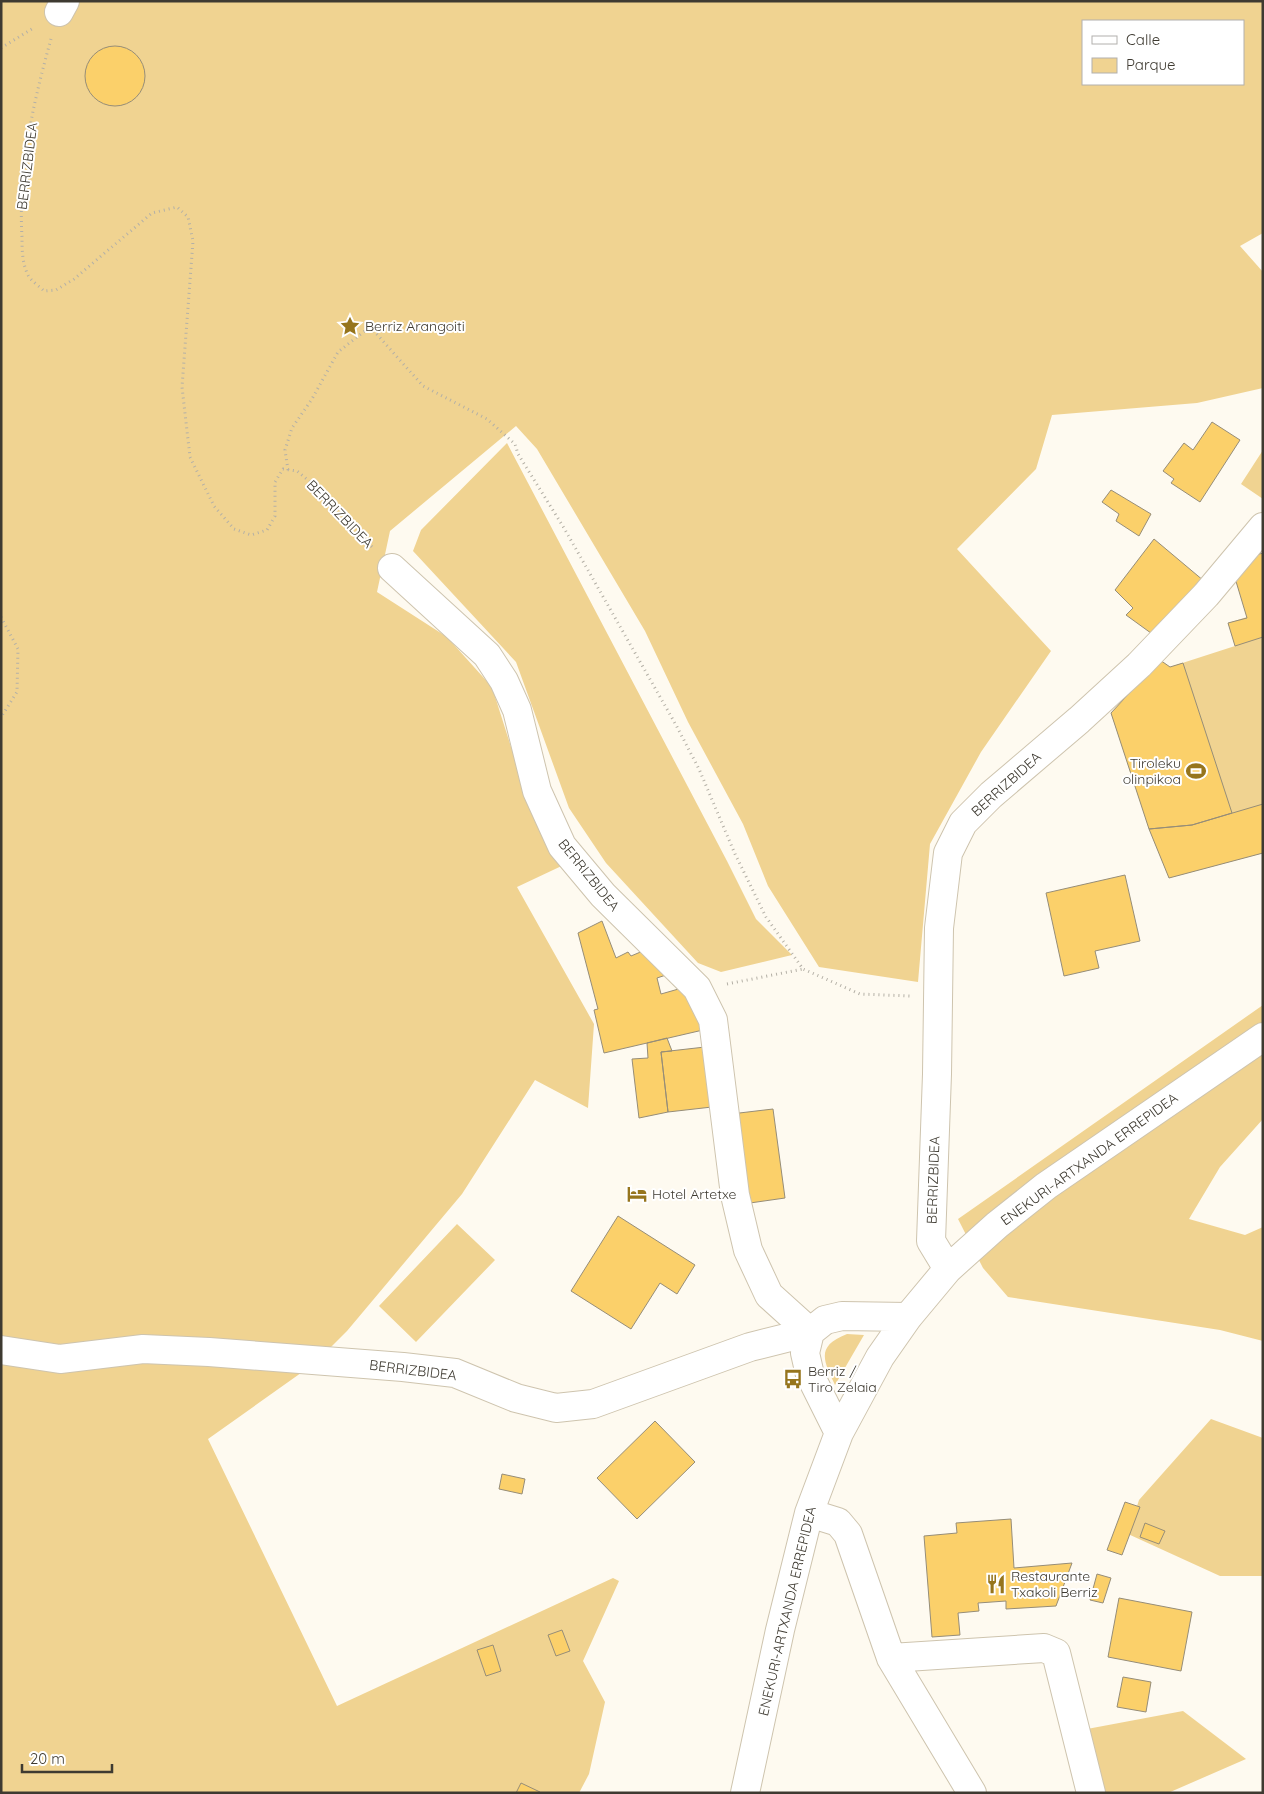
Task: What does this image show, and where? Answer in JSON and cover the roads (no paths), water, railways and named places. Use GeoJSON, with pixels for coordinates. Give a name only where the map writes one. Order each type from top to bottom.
{"type":"FeatureCollection","features":[{"type":"Feature","properties":{"kind":"street","name":"BERRIZBIDEA"},"geometry":{"type":"LineString","coordinates":[[948,1269],[931,1241],[939,928],[948,853],[963,823],[991,795],[1079,720],[1139,665],[1206,596],[1263,528]]}},
{"type":"Feature","properties":{"kind":"street","name":"BERRIZBIDEA"},"geometry":{"type":"LineString","coordinates":[[392,568],[487,655],[504,681],[517,710],[537,791],[562,846],[603,895],[697,988],[713,1020],[735,1195],[748,1250],[769,1294],[810,1332]]}},
{"type":"Feature","properties":{"kind":"street","name":"ENEKURI-ARTXANDA ERREPIDEA"},"geometry":{"type":"LineString","coordinates":[[745,1793],[780,1630],[809,1513],[839,1433],[880,1357],[908,1317],[948,1269],[997,1225],[1046,1186],[1263,1037]]}},
{"type":"Feature","properties":{"kind":"street","name":"BERRIZBIDEA"},"geometry":{"type":"LineString","coordinates":[[1,1350],[60,1359],[143,1349],[209,1352],[404,1367],[455,1373],[516,1398],[556,1408],[593,1404],[750,1348],[810,1332],[825,1320],[842,1316],[908,1317]]}},
{"type":"Feature","properties":{"kind":"street"},"geometry":{"type":"LineString","coordinates":[[810,1332],[806,1353],[810,1375],[839,1433]]}},
{"type":"Feature","properties":{"kind":"street"},"geometry":{"type":"LineString","coordinates":[[809,1513],[838,1522],[848,1534],[891,1658],[972,1793]]}},
{"type":"Feature","properties":{"kind":"street"},"geometry":{"type":"LineString","coordinates":[[891,1658],[1044,1648],[1056,1653],[1091,1793]]}},
{"type":"Feature","properties":{"kind":"place","name":"Berriz Arangoiti"},"geometry":{"type":"Point","coordinates":[350,326]}},
{"type":"Feature","properties":{"kind":"place","name":"Tiroleku olinpikoa"},"geometry":{"type":"Point","coordinates":[1196,771]}},
{"type":"Feature","properties":{"kind":"place","name":"Hotel Artetxe"},"geometry":{"type":"Point","coordinates":[637,1194]}},
{"type":"Feature","properties":{"kind":"place","name":"Berriz / Tiro Zelaia"},"geometry":{"type":"Point","coordinates":[793,1379]}},
{"type":"Feature","properties":{"kind":"place","name":"Restaurante Txakoli Berriz"},"geometry":{"type":"Point","coordinates":[996,1584]}}]}
